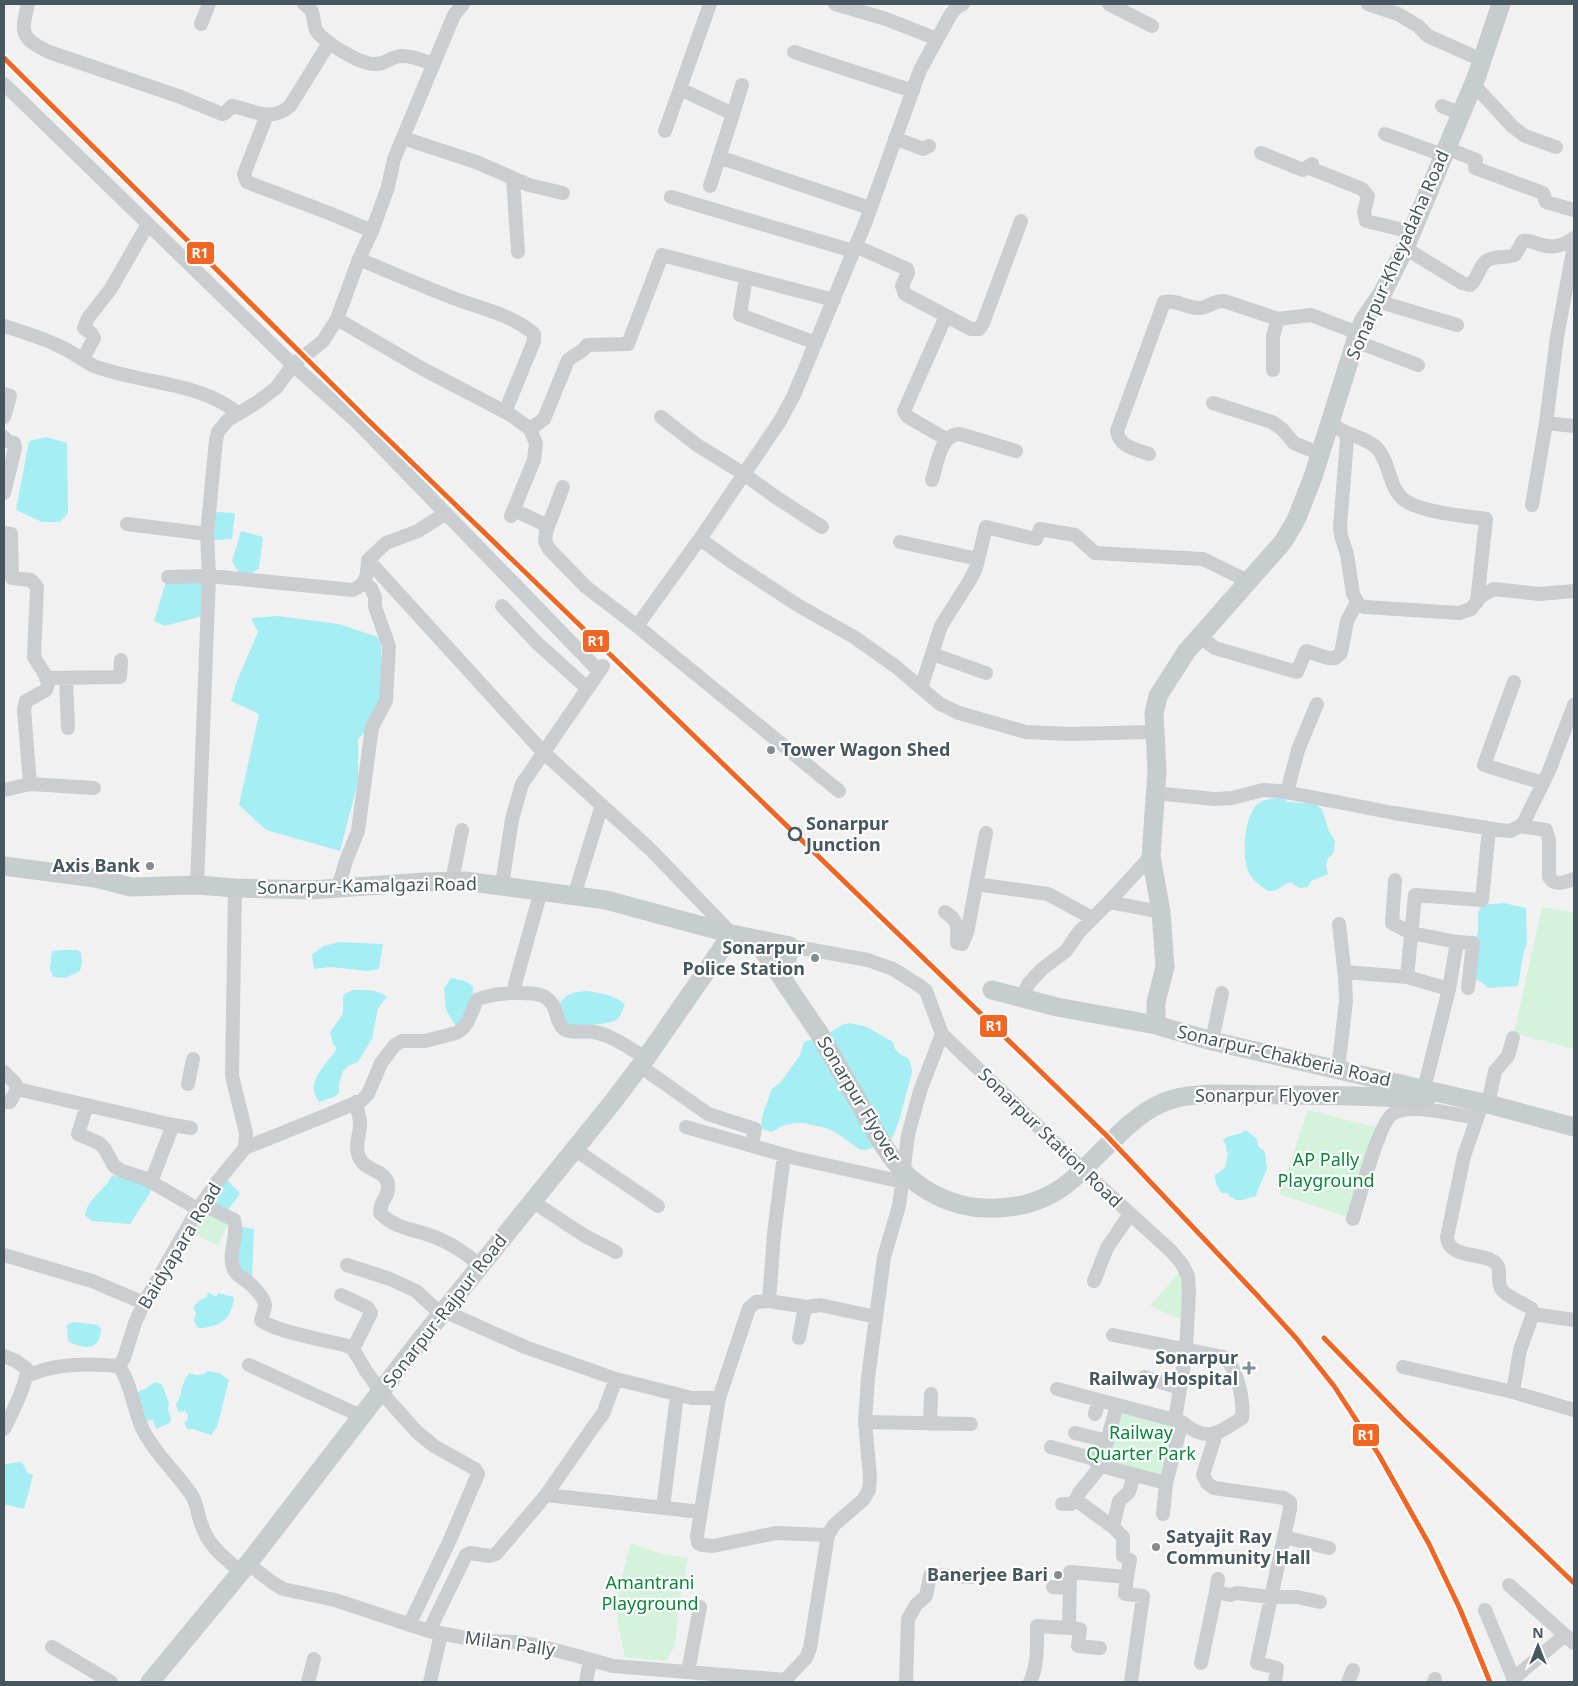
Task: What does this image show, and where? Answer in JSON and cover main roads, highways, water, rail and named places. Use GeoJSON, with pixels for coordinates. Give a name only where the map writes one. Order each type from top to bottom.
{"type":"FeatureCollection","features":[{"type":"Feature","properties":{"kind":"main road","name":"Sonarpur-Kheyadaha Road"},"geometry":{"type":"LineString","coordinates":[[1156,1026],[1156,1002],[1165,966],[1162,912],[1150,856],[1157,771],[1154,713],[1158,696],[1186,652],[1291,531],[1313,477],[1320,454],[1337,428],[1356,337],[1408,240],[1473,84],[1501,4]]}},
{"type":"Feature","properties":{"kind":"main road","name":"Sonarpur-Kamalgazi Road"},"geometry":{"type":"LineString","coordinates":[[4,866],[95,878],[131,887],[197,885],[310,890],[466,881],[606,900],[756,940]]}},
{"type":"Feature","properties":{"kind":"main road","name":"Sonarpur-Rajpur Road"},"geometry":{"type":"LineString","coordinates":[[150,1682],[244,1568],[442,1313],[643,1062],[732,934]]}},
{"type":"Feature","properties":{"kind":"main road"},"geometry":{"type":"LineString","coordinates":[[756,940],[790,946],[783,979]]}},
{"type":"Feature","properties":{"kind":"main road","name":"Sonarpur Flyover"},"geometry":{"type":"LineString","coordinates":[[756,940],[819,1034],[876,1134],[900,1168],[929,1192],[954,1203],[979,1208],[1010,1208],[1055,1192],[1075,1177],[1148,1110],[1175,1098],[1191,1095],[1354,1096],[1429,1099],[1532,1123],[1573,1126]]}},
{"type":"Feature","properties":{"kind":"main road","name":"Sonarpur-Chakberia Road"},"geometry":{"type":"LineString","coordinates":[[992,990],[1057,1007],[1156,1026],[1212,1041],[1424,1089],[1482,1111]]}},
{"type":"Feature","properties":{"kind":"water"},"geometry":{"type":"Polygon","coordinates":[[[46,437],[67,443],[68,513],[60,522],[42,522],[16,510],[29,441],[46,437]]]}},
{"type":"Feature","properties":{"kind":"water"},"geometry":{"type":"Polygon","coordinates":[[[216,512],[235,513],[232,539],[214,540],[210,532],[216,512]]]}},
{"type":"Feature","properties":{"kind":"water"},"geometry":{"type":"Polygon","coordinates":[[[241,531],[263,537],[259,568],[250,575],[238,572],[232,561],[241,531]]]}},
{"type":"Feature","properties":{"kind":"water"},"geometry":{"type":"Polygon","coordinates":[[[168,575],[205,579],[202,616],[165,626],[154,621],[168,575]]]}},
{"type":"Feature","properties":{"kind":"water"},"geometry":{"type":"Polygon","coordinates":[[[278,616],[339,624],[381,638],[381,706],[378,720],[358,739],[358,782],[340,851],[266,830],[239,805],[259,714],[231,701],[237,681],[258,632],[251,618],[278,616]]]}},
{"type":"Feature","properties":{"kind":"water"},"geometry":{"type":"Polygon","coordinates":[[[1285,797],[1287,802],[1315,804],[1322,809],[1329,832],[1335,842],[1333,854],[1328,858],[1326,866],[1328,874],[1311,881],[1308,887],[1299,888],[1290,882],[1269,891],[1261,886],[1249,873],[1245,857],[1245,836],[1250,816],[1259,803],[1268,799],[1285,797]]]}},
{"type":"Feature","properties":{"kind":"water"},"geometry":{"type":"Polygon","coordinates":[[[1504,903],[1526,908],[1527,944],[1518,986],[1488,988],[1472,978],[1468,955],[1478,933],[1478,913],[1482,905],[1504,903]]]}},
{"type":"Feature","properties":{"kind":"water"},"geometry":{"type":"Polygon","coordinates":[[[339,942],[383,944],[379,969],[368,971],[330,967],[314,969],[312,954],[324,946],[339,942]]]}},
{"type":"Feature","properties":{"kind":"water"},"geometry":{"type":"Polygon","coordinates":[[[77,950],[81,952],[82,963],[80,971],[65,978],[53,977],[50,968],[52,951],[77,950]]]}},
{"type":"Feature","properties":{"kind":"water"},"geometry":{"type":"Polygon","coordinates":[[[451,978],[465,981],[473,986],[473,993],[463,1022],[455,1025],[446,1010],[444,988],[451,978]]]}},
{"type":"Feature","properties":{"kind":"water"},"geometry":{"type":"Polygon","coordinates":[[[353,990],[375,991],[387,997],[378,1008],[372,1039],[358,1062],[348,1066],[343,1071],[339,1084],[339,1093],[334,1097],[319,1102],[314,1091],[316,1079],[337,1048],[333,1044],[330,1032],[343,1014],[343,995],[353,990]]]}},
{"type":"Feature","properties":{"kind":"water"},"geometry":{"type":"Polygon","coordinates":[[[587,991],[607,995],[625,1005],[618,1019],[602,1024],[567,1027],[559,1005],[564,998],[571,994],[587,991]]]}},
{"type":"Feature","properties":{"kind":"water"},"geometry":{"type":"Polygon","coordinates":[[[849,1023],[867,1027],[893,1042],[896,1050],[910,1061],[912,1072],[899,1121],[893,1136],[888,1142],[866,1150],[859,1149],[826,1128],[794,1123],[782,1126],[772,1132],[761,1127],[763,1113],[772,1089],[781,1082],[800,1055],[804,1042],[826,1035],[849,1023]]]}},
{"type":"Feature","properties":{"kind":"water"},"geometry":{"type":"Polygon","coordinates":[[[1246,1130],[1257,1139],[1258,1146],[1265,1152],[1267,1169],[1255,1197],[1238,1200],[1227,1193],[1222,1193],[1215,1180],[1215,1175],[1225,1168],[1228,1153],[1223,1140],[1246,1130]]]}},
{"type":"Feature","properties":{"kind":"water"},"geometry":{"type":"Polygon","coordinates":[[[112,1175],[151,1187],[150,1193],[130,1224],[92,1221],[85,1215],[93,1198],[106,1185],[112,1175]]]}},
{"type":"Feature","properties":{"kind":"water"},"geometry":{"type":"Polygon","coordinates":[[[226,1177],[240,1194],[225,1214],[208,1201],[226,1177]]]}},
{"type":"Feature","properties":{"kind":"water"},"geometry":{"type":"Polygon","coordinates":[[[243,1227],[254,1229],[252,1277],[239,1273],[238,1229],[243,1227]]]}},
{"type":"Feature","properties":{"kind":"water"},"geometry":{"type":"Polygon","coordinates":[[[208,1292],[216,1297],[218,1293],[234,1297],[233,1305],[224,1321],[206,1328],[198,1328],[194,1321],[196,1313],[193,1307],[200,1300],[207,1297],[208,1292]]]}},
{"type":"Feature","properties":{"kind":"water"},"geometry":{"type":"Polygon","coordinates":[[[73,1322],[98,1325],[101,1328],[100,1336],[95,1345],[85,1347],[68,1341],[67,1325],[73,1322]]]}},
{"type":"Feature","properties":{"kind":"water"},"geometry":{"type":"Polygon","coordinates":[[[208,1371],[219,1373],[229,1380],[217,1427],[211,1435],[187,1429],[184,1422],[187,1421],[188,1415],[185,1411],[178,1412],[176,1404],[187,1376],[190,1373],[199,1375],[208,1371]]]}},
{"type":"Feature","properties":{"kind":"water"},"geometry":{"type":"Polygon","coordinates":[[[155,1382],[162,1384],[169,1403],[168,1410],[171,1419],[170,1423],[156,1429],[153,1420],[144,1421],[137,1393],[155,1382]]]}},
{"type":"Feature","properties":{"kind":"water"},"geometry":{"type":"Polygon","coordinates":[[[21,1462],[27,1473],[33,1475],[24,1509],[4,1504],[4,1464],[21,1462]]]}},
{"type":"Feature","properties":{"kind":"place","name":"Tower Wagon Shed"},"geometry":{"type":"Point","coordinates":[771,750]}},
{"type":"Feature","properties":{"kind":"place","name":"Sonarpur Junction"},"geometry":{"type":"Point","coordinates":[795,834]}},
{"type":"Feature","properties":{"kind":"place","name":"Axis Bank"},"geometry":{"type":"Point","coordinates":[150,866]}},
{"type":"Feature","properties":{"kind":"place","name":"Sonarpur Police Station"},"geometry":{"type":"Point","coordinates":[815,958]}},
{"type":"Feature","properties":{"kind":"place","name":"Sonarpur Railway Hospital"},"geometry":{"type":"Point","coordinates":[1249,1368]}},
{"type":"Feature","properties":{"kind":"place","name":"Satyajit Ray Community Hall"},"geometry":{"type":"Point","coordinates":[1156,1547]}},
{"type":"Feature","properties":{"kind":"place","name":"Banerjee Bari"},"geometry":{"type":"Point","coordinates":[1058,1575]}},
{"type":"Feature","properties":{"kind":"park label","name":"AP Pally Playground"},"geometry":{"type":"Point","coordinates":[1326,1170]}},
{"type":"Feature","properties":{"kind":"park label","name":"Railway Quarter Park"},"geometry":{"type":"Point","coordinates":[1141,1444]}},
{"type":"Feature","properties":{"kind":"park label","name":"Amantrani Playground"},"geometry":{"type":"Point","coordinates":[650,1594]}}]}
